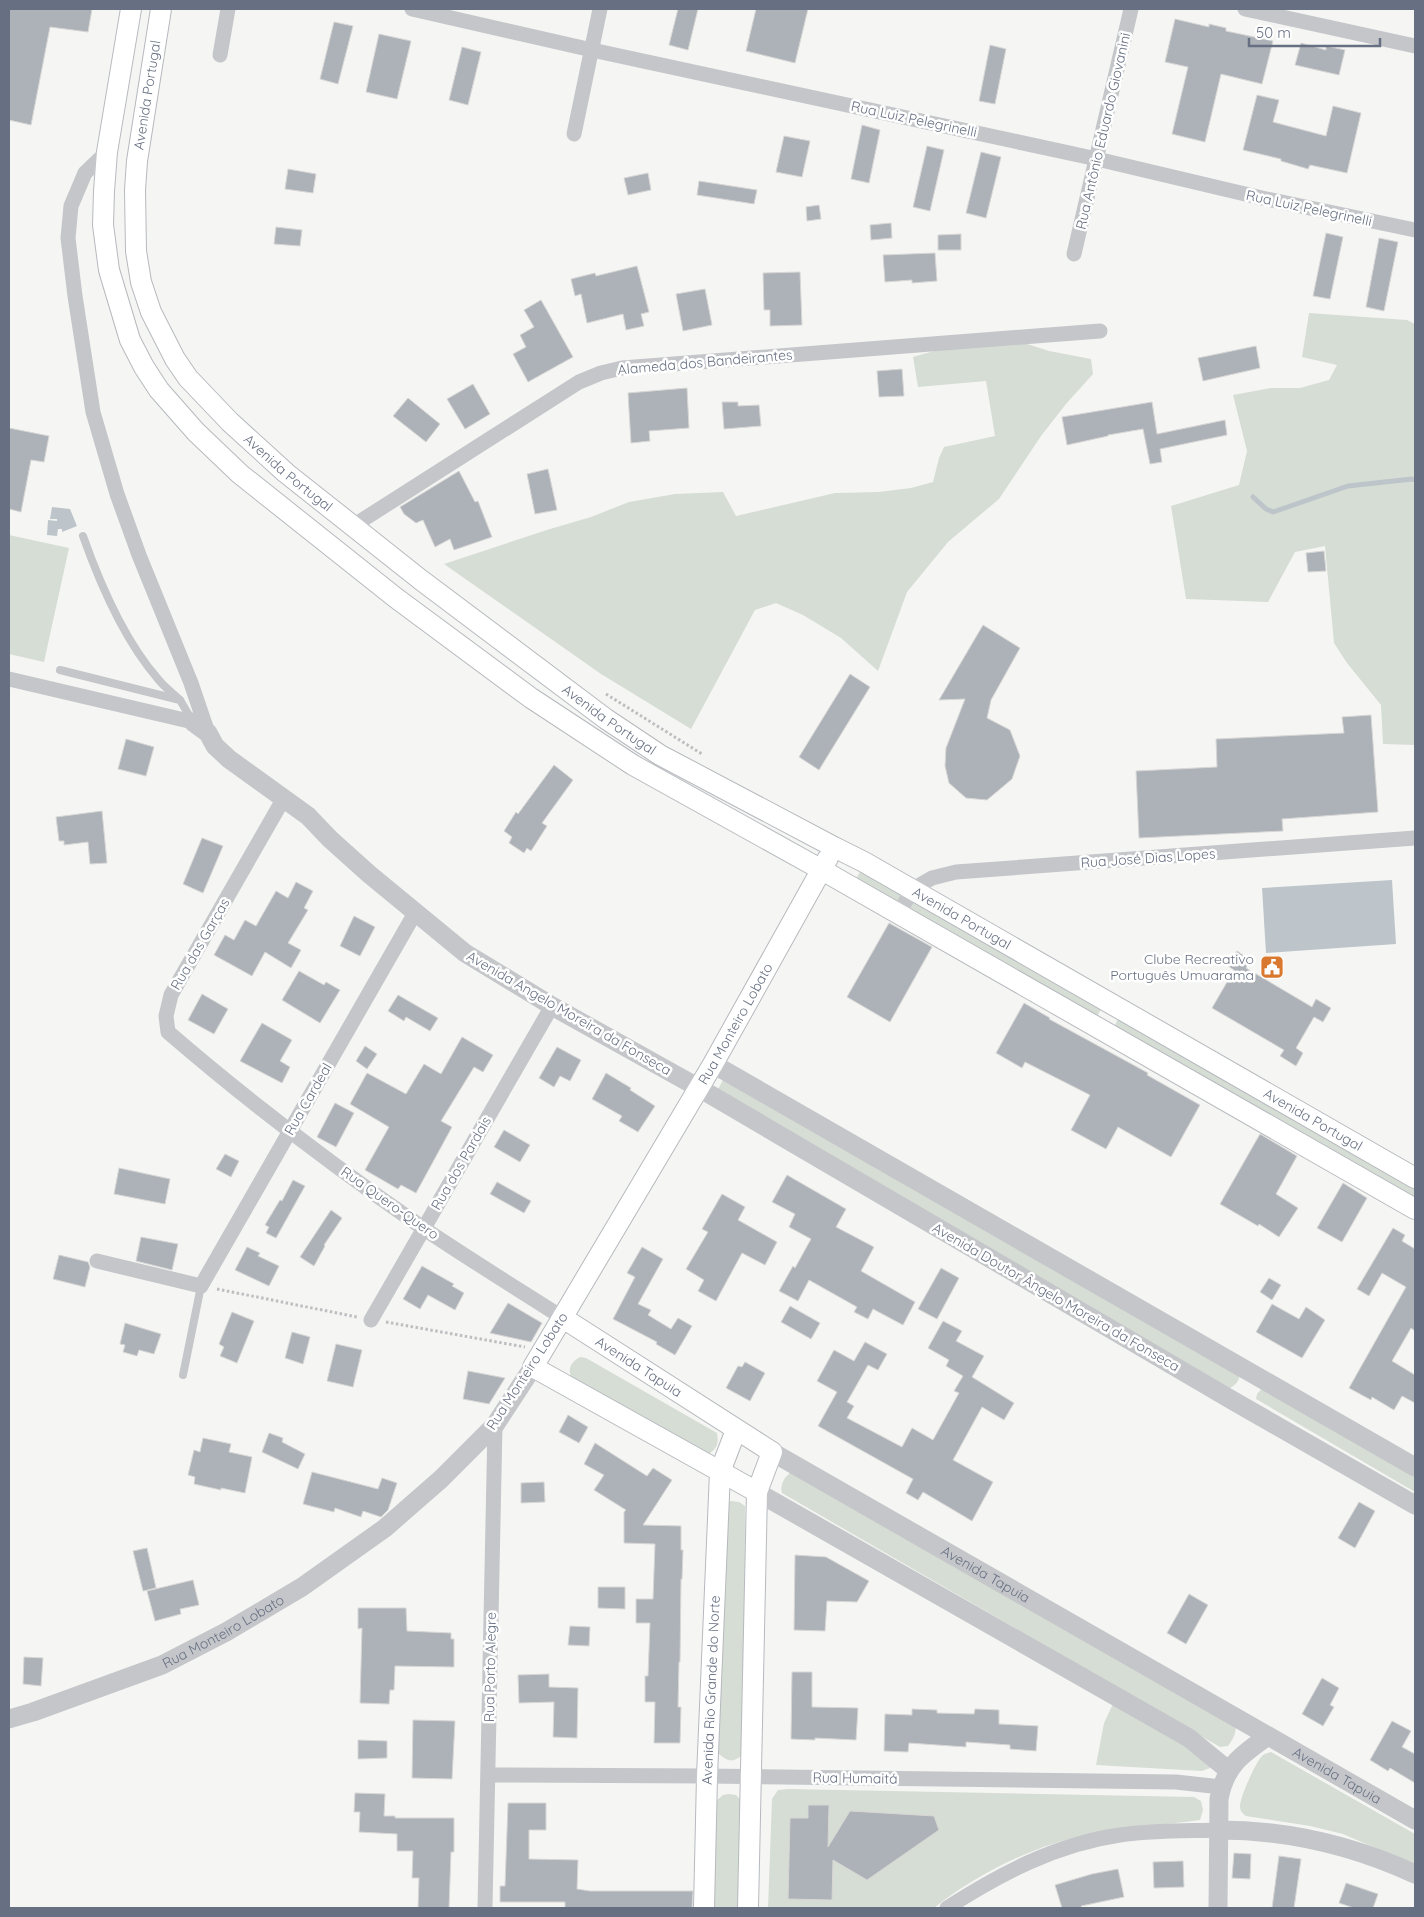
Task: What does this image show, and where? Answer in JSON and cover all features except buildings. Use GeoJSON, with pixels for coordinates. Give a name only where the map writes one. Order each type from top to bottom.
{"type":"FeatureCollection","features":[{"type":"Feature","properties":{"kind":"main road","name":"Avenida Portugal"},"geometry":{"type":"LineString","coordinates":[[131,9],[107,152],[104,225],[109,270],[130,340],[144,367],[159,390],[196,432],[240,474],[396,598],[531,698],[633,765],[822,870],[1415,1209]]}},
{"type":"Feature","properties":{"kind":"main road","name":"Avenida Portugal"},"geometry":{"type":"LineString","coordinates":[[161,9],[138,151],[134,190],[136,251],[141,282],[152,312],[175,359],[207,399],[280,468],[421,580],[606,719],[660,755],[913,889],[1415,1178]]}},
{"type":"Feature","properties":{"kind":"main road","name":"Rua Monteiro Lobato"},"geometry":{"type":"LineString","coordinates":[[533,1367],[713,1064],[834,847]]}},
{"type":"Feature","properties":{"kind":"main road"},"geometry":{"type":"LineString","coordinates":[[1100,1029],[1114,1006]]}},
{"type":"Feature","properties":{"kind":"main road"},"geometry":{"type":"LineString","coordinates":[[1319,1154],[1333,1131]]}},
{"type":"Feature","properties":{"kind":"main road","name":"Avenida Tapuia"},"geometry":{"type":"LineString","coordinates":[[563,1318],[772,1452]]}},
{"type":"Feature","properties":{"kind":"main road"},"geometry":{"type":"LineString","coordinates":[[533,1367],[756,1492]]}},
{"type":"Feature","properties":{"kind":"main road","name":"Avenida Rio Grande do Norte"},"geometry":{"type":"LineString","coordinates":[[704,1908],[707,1776],[720,1472],[736,1430]]}},
{"type":"Feature","properties":{"kind":"main road"},"geometry":{"type":"LineString","coordinates":[[748,1908],[756,1492],[772,1452]]}},
{"type":"Feature","properties":{"kind":"street"},"geometry":{"type":"LineString","coordinates":[[220,55],[228,9]]}},
{"type":"Feature","properties":{"kind":"street","name":"Rua Luiz Pelegrinelli"},"geometry":{"type":"LineString","coordinates":[[412,9],[592,50],[1097,159],[1262,198],[1415,230]]}},
{"type":"Feature","properties":{"kind":"street"},"geometry":{"type":"LineString","coordinates":[[574,134],[600,9]]}},
{"type":"Feature","properties":{"kind":"street","name":"Rua Antônio Eduardo Giovanini"},"geometry":{"type":"LineString","coordinates":[[1074,254],[1131,9]]}},
{"type":"Feature","properties":{"kind":"street"},"geometry":{"type":"LineString","coordinates":[[1245,9],[1315,16],[1415,46]]}},
{"type":"Feature","properties":{"kind":"street"},"geometry":{"type":"LineString","coordinates":[[9,679],[200,728],[192,683],[132,537],[117,494],[94,412],[74,296],[68,238],[71,206],[85,173],[107,152]]}},
{"type":"Feature","properties":{"kind":"street","name":"Alameda dos Bandeirantes"},"geometry":{"type":"LineString","coordinates":[[353,526],[579,382],[601,373],[622,368],[1100,331]]}},
{"type":"Feature","properties":{"kind":"street","name":"Avenida Angelo Moreira da Fonseca"},"geometry":{"type":"LineString","coordinates":[[200,728],[229,759],[308,816],[330,839],[415,913],[465,953],[552,1006],[699,1088]]}},
{"type":"Feature","properties":{"kind":"street","name":"Rua das Garças"},"geometry":{"type":"LineString","coordinates":[[222,1079],[168,1032],[166,1016],[171,995],[284,798]]}},
{"type":"Feature","properties":{"kind":"street","name":"Rua José Dias Lopes"},"geometry":{"type":"LineString","coordinates":[[913,889],[932,878],[956,872],[1415,838]]}},
{"type":"Feature","properties":{"kind":"street"},"geometry":{"type":"LineString","coordinates":[[898,914],[913,889]]}},
{"type":"Feature","properties":{"kind":"street","name":"Rua Cardeal"},"geometry":{"type":"LineString","coordinates":[[201,1286],[415,913]]}},
{"type":"Feature","properties":{"kind":"street","name":"Rua dos Pardais"},"geometry":{"type":"LineString","coordinates":[[371,1320],[552,1006]]}},
{"type":"Feature","properties":{"kind":"street"},"geometry":{"type":"LineString","coordinates":[[713,1064],[1415,1468]]}},
{"type":"Feature","properties":{"kind":"street","name":"Rua Quero-Quero"},"geometry":{"type":"LineString","coordinates":[[222,1079],[289,1131],[424,1228],[563,1318]]}},
{"type":"Feature","properties":{"kind":"street","name":"Avenida Doutor Ângelo Moreira da Fonseca"},"geometry":{"type":"LineString","coordinates":[[699,1088],[1415,1505]]}},
{"type":"Feature","properties":{"kind":"street"},"geometry":{"type":"LineString","coordinates":[[96,1262],[201,1286]]}},
{"type":"Feature","properties":{"kind":"street","name":"Rua Monteiro Lobato"},"geometry":{"type":"LineString","coordinates":[[9,1718],[34,1712],[162,1664],[226,1632],[302,1587],[385,1528],[441,1479],[494,1425],[533,1367]]}},
{"type":"Feature","properties":{"kind":"street"},"geometry":{"type":"LineString","coordinates":[[1238,1403],[1254,1375]]}},
{"type":"Feature","properties":{"kind":"street","name":"Rua Porto Alegre"},"geometry":{"type":"LineString","coordinates":[[485,1908],[489,1775],[494,1425]]}},
{"type":"Feature","properties":{"kind":"street","name":"Avenida Tapuia"},"geometry":{"type":"LineString","coordinates":[[772,1452],[1415,1820]]}},
{"type":"Feature","properties":{"kind":"street"},"geometry":{"type":"LineString","coordinates":[[756,1492],[1189,1738],[1225,1779]]}},
{"type":"Feature","properties":{"kind":"street"},"geometry":{"type":"LineString","coordinates":[[1218,1908],[1219,1799],[1225,1779],[1246,1751],[1268,1736]]}},
{"type":"Feature","properties":{"kind":"street","name":"Rua Humaitá"},"geometry":{"type":"LineString","coordinates":[[489,1775],[1176,1782],[1225,1779]]}},
{"type":"Feature","properties":{"kind":"street"},"geometry":{"type":"LineString","coordinates":[[947,1908],[987,1882],[1017,1866],[1087,1841],[1121,1834],[1255,1830],[1333,1844],[1370,1855],[1415,1874]]}},
{"type":"Feature","properties":{"kind":"lane"},"geometry":{"type":"LineString","coordinates":[[83,536],[93,565],[137,651],[158,680],[180,700],[200,728]]}},
{"type":"Feature","properties":{"kind":"lane"},"geometry":{"type":"LineString","coordinates":[[60,670],[180,700]]}},
{"type":"Feature","properties":{"kind":"lane"},"geometry":{"type":"LineString","coordinates":[[183,1375],[201,1286]]}},
{"type":"Feature","properties":{"kind":"shaded area"},"geometry":{"type":"Polygon","coordinates":[[[1309,313],[1407,320],[1415,324],[1415,745],[1383,744],[1381,705],[1347,663],[1334,643],[1325,546],[1295,552],[1268,602],[1186,599],[1171,506],[1239,485],[1247,451],[1233,395],[1271,388],[1300,388],[1329,380],[1337,365],[1302,357],[1309,313]]]}},
{"type":"Feature","properties":{"kind":"shaded area"},"geometry":{"type":"Polygon","coordinates":[[[1018,341],[1049,351],[1091,359],[1093,374],[1041,436],[999,499],[948,542],[907,592],[878,671],[841,638],[803,615],[776,603],[755,610],[691,729],[601,674],[444,564],[591,517],[629,502],[675,494],[723,492],[736,516],[835,493],[879,492],[911,488],[933,482],[944,447],[995,436],[986,381],[918,387],[913,357],[934,351],[1018,341]]]}},
{"type":"Feature","properties":{"kind":"shaded area"},"geometry":{"type":"Polygon","coordinates":[[[52,507],[70,509],[77,526],[62,532],[62,529],[58,529],[57,536],[47,535],[48,520],[57,521],[57,519],[50,519],[52,507]]]}},
{"type":"Feature","properties":{"kind":"shaded area"},"geometry":{"type":"Polygon","coordinates":[[[9,535],[69,548],[44,662],[9,654],[9,535]]]}},
{"type":"Feature","properties":{"kind":"shaded area"},"geometry":{"type":"Polygon","coordinates":[[[861,870],[1101,1009],[1097,1017],[856,879],[861,870]]]}},
{"type":"Feature","properties":{"kind":"shaded area"},"geometry":{"type":"Polygon","coordinates":[[[1392,880],[1396,944],[1266,953],[1262,888],[1392,880]]]}},
{"type":"Feature","properties":{"kind":"shaded area"},"geometry":{"type":"Polygon","coordinates":[[[1118,1019],[1415,1188],[1415,1198],[1114,1027],[1118,1019]]]}},
{"type":"Feature","properties":{"kind":"shaded area"},"geometry":{"type":"Polygon","coordinates":[[[724,1078],[1240,1371],[1238,1381],[1230,1388],[716,1093],[724,1078]]]}},
{"type":"Feature","properties":{"kind":"shaded area"},"geometry":{"type":"Polygon","coordinates":[[[580,1357],[586,1358],[717,1433],[718,1440],[713,1451],[707,1455],[573,1379],[570,1366],[580,1357]]]}},
{"type":"Feature","properties":{"kind":"shaded area"},"geometry":{"type":"Polygon","coordinates":[[[1264,1386],[1415,1473],[1415,1492],[1256,1399],[1257,1394],[1264,1386]]]}},
{"type":"Feature","properties":{"kind":"shaded area"},"geometry":{"type":"Polygon","coordinates":[[[795,1469],[1236,1725],[1235,1734],[1228,1746],[1220,1747],[782,1493],[781,1489],[784,1479],[795,1469]]]}},
{"type":"Feature","properties":{"kind":"shaded area"},"geometry":{"type":"Polygon","coordinates":[[[739,1502],[745,1506],[744,1753],[737,1759],[728,1760],[717,1752],[723,1503],[739,1502]]]}},
{"type":"Feature","properties":{"kind":"shaded area"},"geometry":{"type":"Polygon","coordinates":[[[1113,1704],[1211,1761],[1210,1768],[1202,1771],[1096,1765],[1104,1723],[1113,1704]]]}},
{"type":"Feature","properties":{"kind":"shaded area"},"geometry":{"type":"Polygon","coordinates":[[[1271,1752],[1415,1834],[1415,1865],[1343,1834],[1310,1826],[1246,1816],[1241,1811],[1240,1806],[1246,1787],[1260,1758],[1264,1754],[1271,1752]]]}},
{"type":"Feature","properties":{"kind":"shaded area"},"geometry":{"type":"Polygon","coordinates":[[[778,1790],[1194,1797],[1201,1801],[1203,1810],[1200,1820],[1105,1832],[1049,1845],[988,1872],[934,1908],[768,1908],[772,1799],[778,1790]]]}},
{"type":"Feature","properties":{"kind":"shaded area"},"geometry":{"type":"Polygon","coordinates":[[[723,1795],[736,1795],[742,1801],[739,1908],[713,1908],[716,1801],[723,1795]]]}},
{"type":"Feature","properties":{"kind":"waterway"},"geometry":{"type":"LineString","coordinates":[[1253,497],[1266,509],[1273,512],[1348,486],[1415,480]]}},
{"type":"Feature","properties":{"kind":"place","name":"Clube Recreativo Português Umuarama"},"geometry":{"type":"Point","coordinates":[1272,967]}}]}
